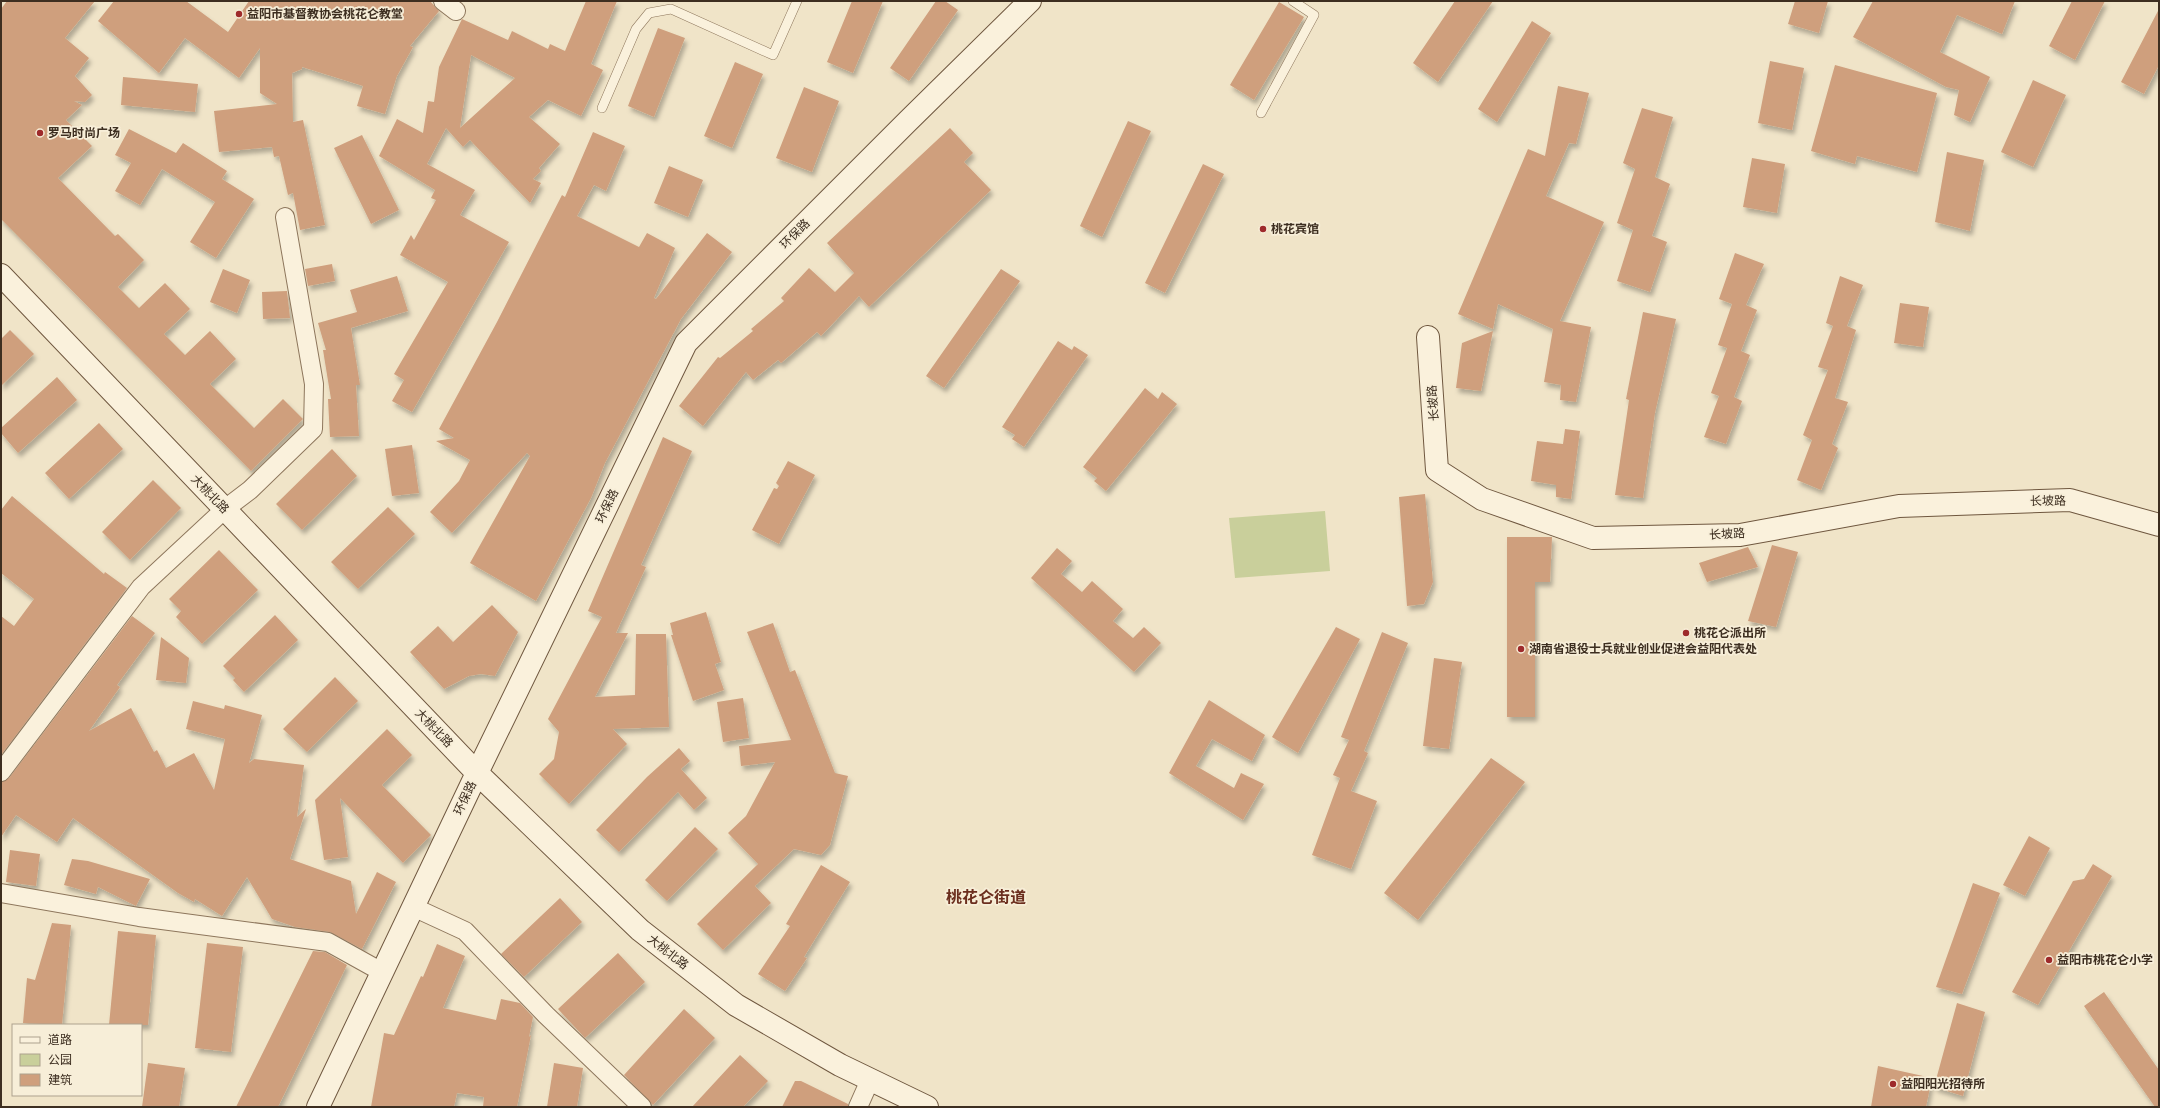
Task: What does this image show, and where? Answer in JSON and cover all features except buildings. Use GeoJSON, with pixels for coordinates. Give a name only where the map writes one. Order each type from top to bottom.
{"type":"FeatureCollection","features":[{"type":"Feature","properties":{"kind":"street","name":"环保路"},"geometry":{"type":"LineString","coordinates":[[318,1107],[477,773],[686,343],[908,120],[1030,1]]}},
{"type":"Feature","properties":{"kind":"street"},"geometry":{"type":"LineString","coordinates":[[1,772],[141,587],[225,509],[250,490],[313,429],[314,384],[285,217]]}},
{"type":"Feature","properties":{"kind":"street","name":"大桃北路"},"geometry":{"type":"LineString","coordinates":[[1,276],[477,773],[646,935],[736,1005],[840,1065],[926,1107]]}},
{"type":"Feature","properties":{"kind":"street","name":"长坡路"},"geometry":{"type":"LineString","coordinates":[[1428,337],[1437,470],[1482,499],[1593,538],[1740,535],[1899,506],[2070,500],[2159,525]]}},
{"type":"Feature","properties":{"kind":"street"},"geometry":{"type":"LineString","coordinates":[[1,893],[139,917],[328,942],[382,972]]}},
{"type":"Feature","properties":{"kind":"street"},"geometry":{"type":"LineString","coordinates":[[414,907],[466,931],[546,1015],[642,1107]]}},
{"type":"Feature","properties":{"kind":"street"},"geometry":{"type":"LineString","coordinates":[[858,1107],[870,1080]]}},
{"type":"Feature","properties":{"kind":"lane"},"geometry":{"type":"LineString","coordinates":[[602,108],[636,29],[649,13],[672,9],[773,55],[797,1]]}},
{"type":"Feature","properties":{"kind":"lane"},"geometry":{"type":"LineString","coordinates":[[1262,113],[1314,15],[1293,1]]}},
{"type":"Feature","properties":{"kind":"green space"},"geometry":{"type":"Polygon","coordinates":[[[1325,511],[1330,571],[1235,578],[1229,518],[1325,511]]]}},
{"type":"Feature","properties":{"kind":"place","name":"益阳市基督教协会桃花仑教堂"},"geometry":{"type":"Point","coordinates":[239,14]}},
{"type":"Feature","properties":{"kind":"place","name":"罗马时尚广场"},"geometry":{"type":"Point","coordinates":[40,133]}},
{"type":"Feature","properties":{"kind":"place","name":"桃花宾馆"},"geometry":{"type":"Point","coordinates":[1263,229]}},
{"type":"Feature","properties":{"kind":"place","name":"桃花仑派出所"},"geometry":{"type":"Point","coordinates":[1686,633]}},
{"type":"Feature","properties":{"kind":"place","name":"湖南省退役士兵就业创业促进会益阳代表处"},"geometry":{"type":"Point","coordinates":[1521,649]}},
{"type":"Feature","properties":{"kind":"place","name":"益阳市桃花仑小学"},"geometry":{"type":"Point","coordinates":[2049,960]}},
{"type":"Feature","properties":{"kind":"place","name":"益阳阳光招待所"},"geometry":{"type":"Point","coordinates":[1893,1084]}},
{"type":"Feature","properties":{"kind":"district","name":"桃花仑街道"},"geometry":{"type":"Point","coordinates":[986,897]}}]}
